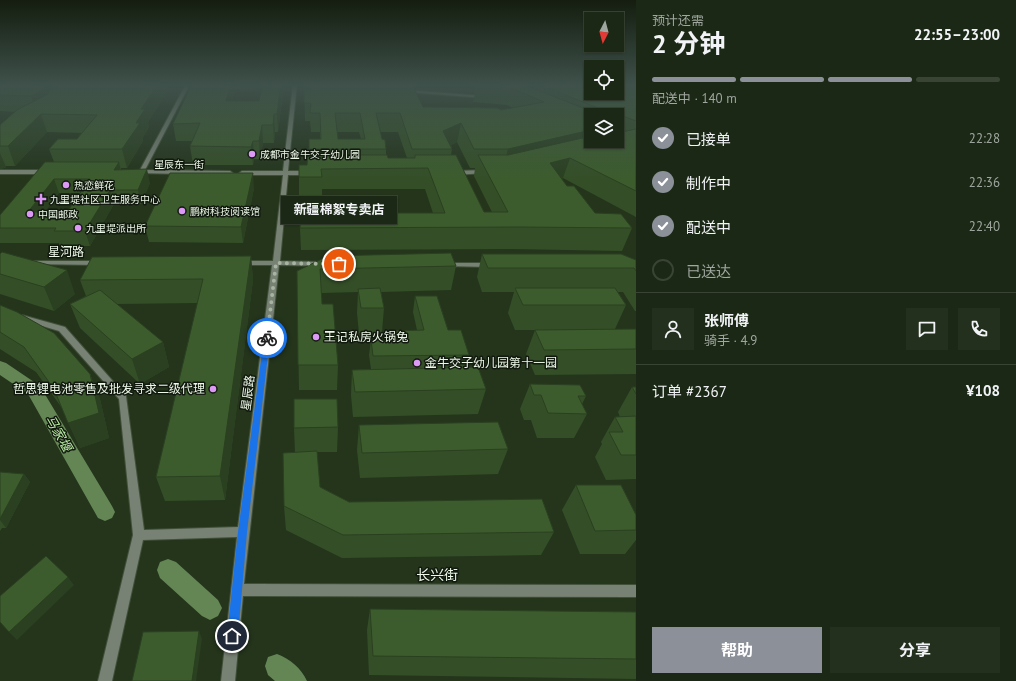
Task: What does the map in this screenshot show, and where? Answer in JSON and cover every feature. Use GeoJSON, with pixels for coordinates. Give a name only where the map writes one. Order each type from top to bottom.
{"type":"FeatureCollection","features":[{"type":"Feature","properties":{"kind":"street"},"geometry":{"type":"LineString","coordinates":[[142,172],[171,116]]}},
{"type":"Feature","properties":{"kind":"street","name":"星辰路"},"geometry":{"type":"LineString","coordinates":[[228,681],[243,532],[276,263],[291,116]]}},
{"type":"Feature","properties":{"kind":"street"},"geometry":{"type":"LineString","coordinates":[[0,172],[55,172]]}},
{"type":"Feature","properties":{"kind":"street","name":"星辰东一街"},"geometry":{"type":"LineString","coordinates":[[134,172],[316,173]]}},
{"type":"Feature","properties":{"kind":"street"},"geometry":{"type":"LineString","coordinates":[[449,173],[488,172]]}},
{"type":"Feature","properties":{"kind":"street","name":"星河路"},"geometry":{"type":"LineString","coordinates":[[24,263],[110,263]]}},
{"type":"Feature","properties":{"kind":"street"},"geometry":{"type":"LineString","coordinates":[[237,263],[332,264]]}},
{"type":"Feature","properties":{"kind":"street"},"geometry":{"type":"LineString","coordinates":[[436,264],[500,265]]}},
{"type":"Feature","properties":{"kind":"street"},"geometry":{"type":"LineString","coordinates":[[14,315],[62,329],[123,398],[139,535],[105,681]]}},
{"type":"Feature","properties":{"kind":"street"},"geometry":{"type":"LineString","coordinates":[[139,535],[243,532]]}},
{"type":"Feature","properties":{"kind":"street","name":"长兴街"},"geometry":{"type":"LineString","coordinates":[[237,590],[636,590]]}},
{"type":"Feature","properties":{"kind":"building"},"geometry":{"type":"Polygon","coordinates":[[[10,116],[39,116],[8,146],[0,146],[0,125],[10,116]]]}},
{"type":"Feature","properties":{"kind":"building"},"geometry":{"type":"Polygon","coordinates":[[[96,116],[141,116],[136,123],[140,123],[122,149],[49,149],[58,139],[77,139],[96,116]]]}},
{"type":"Feature","properties":{"kind":"building"},"geometry":{"type":"Polygon","coordinates":[[[177,116],[274,116],[273,125],[262,125],[259,141],[253,141],[251,147],[190,146],[200,123],[173,124],[177,116]]]}},
{"type":"Feature","properties":{"kind":"building"},"geometry":{"type":"Polygon","coordinates":[[[320,116],[335,116],[338,139],[365,139],[361,116],[377,116],[382,139],[385,140],[386,149],[309,149],[309,139],[321,139],[320,116]]]}},
{"type":"Feature","properties":{"kind":"building"},"geometry":{"type":"Polygon","coordinates":[[[401,116],[584,116],[584,132],[508,149],[474,149],[461,123],[443,131],[452,149],[412,149],[401,116]]]}},
{"type":"Feature","properties":{"kind":"building"},"geometry":{"type":"Polygon","coordinates":[[[624,116],[624,116],[636,116],[636,121],[624,116]]]}},
{"type":"Feature","properties":{"kind":"building"},"geometry":{"type":"Polygon","coordinates":[[[636,129],[636,191],[570,158],[550,163],[567,186],[574,186],[595,213],[621,214],[632,228],[300,228],[301,198],[326,198],[326,213],[445,213],[428,168],[321,169],[322,177],[299,177],[299,165],[307,165],[308,155],[387,155],[388,158],[415,158],[415,155],[456,155],[484,212],[508,212],[478,155],[508,155],[584,138],[584,148],[624,148],[624,132],[636,129]]]}},
{"type":"Feature","properties":{"kind":"building"},"geometry":{"type":"Polygon","coordinates":[[[45,162],[119,162],[114,170],[147,169],[138,190],[110,190],[85,231],[54,231],[56,228],[0,228],[0,215],[45,162]],[[54,179],[28,212],[67,212],[90,179],[54,179]]]}},
{"type":"Feature","properties":{"kind":"building"},"geometry":{"type":"Polygon","coordinates":[[[170,173],[253,173],[241,227],[145,226],[170,173]]]}},
{"type":"Feature","properties":{"kind":"building"},"geometry":{"type":"Polygon","coordinates":[[[2,252],[67,270],[44,287],[0,274],[0,254],[2,252]]]}},
{"type":"Feature","properties":{"kind":"building"},"geometry":{"type":"Polygon","coordinates":[[[451,253],[456,266],[320,269],[322,304],[333,304],[338,365],[298,365],[297,271],[328,256],[451,253]]]}},
{"type":"Feature","properties":{"kind":"building"},"geometry":{"type":"Polygon","coordinates":[[[482,254],[621,254],[636,260],[636,271],[634,268],[488,268],[482,254]]]}},
{"type":"Feature","properties":{"kind":"building"},"geometry":{"type":"Polygon","coordinates":[[[251,256],[220,476],[156,477],[203,279],[80,280],[92,257],[251,256]]]}},
{"type":"Feature","properties":{"kind":"building"},"geometry":{"type":"Polygon","coordinates":[[[380,288],[384,308],[361,308],[358,289],[380,288]]]}},
{"type":"Feature","properties":{"kind":"building"},"geometry":{"type":"Polygon","coordinates":[[[515,288],[615,288],[626,305],[523,305],[515,288]]]}},
{"type":"Feature","properties":{"kind":"building"},"geometry":{"type":"Polygon","coordinates":[[[100,290],[163,342],[132,359],[70,304],[100,290]]]}},
{"type":"Feature","properties":{"kind":"building"},"geometry":{"type":"Polygon","coordinates":[[[415,296],[437,296],[448,330],[461,330],[469,355],[373,356],[371,340],[392,339],[391,331],[424,330],[415,296]]]}},
{"type":"Feature","properties":{"kind":"building"},"geometry":{"type":"Polygon","coordinates":[[[0,305],[17,312],[54,333],[90,374],[99,413],[68,423],[54,389],[24,347],[0,332],[0,305]]]}},
{"type":"Feature","properties":{"kind":"building"},"geometry":{"type":"Polygon","coordinates":[[[636,329],[636,349],[544,350],[535,330],[636,329]]]}},
{"type":"Feature","properties":{"kind":"building"},"geometry":{"type":"Polygon","coordinates":[[[478,367],[486,389],[355,392],[352,370],[478,367]]]}},
{"type":"Feature","properties":{"kind":"building"},"geometry":{"type":"Polygon","coordinates":[[[530,384],[580,385],[586,396],[578,396],[587,414],[548,413],[541,395],[534,395],[530,384]]]}},
{"type":"Feature","properties":{"kind":"building"},"geometry":{"type":"Polygon","coordinates":[[[632,387],[636,387],[636,394],[632,387]]]}},
{"type":"Feature","properties":{"kind":"building"},"geometry":{"type":"Polygon","coordinates":[[[294,399],[337,399],[338,427],[294,428],[294,399]]]}},
{"type":"Feature","properties":{"kind":"building"},"geometry":{"type":"Polygon","coordinates":[[[636,416],[636,455],[621,455],[609,432],[623,432],[615,417],[636,416]]]}},
{"type":"Feature","properties":{"kind":"building"},"geometry":{"type":"Polygon","coordinates":[[[498,422],[508,449],[362,453],[359,425],[498,422]]]}},
{"type":"Feature","properties":{"kind":"building"},"geometry":{"type":"Polygon","coordinates":[[[317,451],[320,487],[349,502],[542,499],[554,532],[343,535],[284,506],[283,453],[317,451]]]}},
{"type":"Feature","properties":{"kind":"building"},"geometry":{"type":"Polygon","coordinates":[[[0,472],[24,474],[0,519],[0,472]]]}},
{"type":"Feature","properties":{"kind":"building"},"geometry":{"type":"Polygon","coordinates":[[[576,485],[621,485],[636,515],[636,530],[595,531],[576,485]]]}},
{"type":"Feature","properties":{"kind":"building"},"geometry":{"type":"Polygon","coordinates":[[[46,556],[68,577],[9,632],[0,622],[0,596],[46,556]]]}},
{"type":"Feature","properties":{"kind":"building"},"geometry":{"type":"Polygon","coordinates":[[[370,609],[636,612],[636,659],[373,656],[370,609]]]}},
{"type":"Feature","properties":{"kind":"building"},"geometry":{"type":"Polygon","coordinates":[[[199,631],[192,681],[132,681],[143,632],[199,631]]]}},
{"type":"Feature","properties":{"kind":"waterway","name":"马家堰"},"geometry":{"type":"LineString","coordinates":[[0,367],[34,390],[105,512]]}},
{"type":"Feature","properties":{"kind":"waterway","name":"马家堰"},"geometry":{"type":"LineString","coordinates":[[168,570],[210,608]]}},
{"type":"Feature","properties":{"kind":"waterway","name":"马家堰"},"geometry":{"type":"LineString","coordinates":[[277,666],[294,681]]}},
{"type":"Feature","properties":{"kind":"way so far"},"geometry":{"type":"LineString","coordinates":[[267,338],[276,263],[339,264]]}},
{"type":"Feature","properties":{"kind":"place","name":"成都市金牛交子幼儿园"},"geometry":{"type":"Point","coordinates":[252,154]}},
{"type":"Feature","properties":{"kind":"place","name":"热恋鲜花"},"geometry":{"type":"Point","coordinates":[66,185]}},
{"type":"Feature","properties":{"kind":"place","name":"九里堤社区卫生服务中心"},"geometry":{"type":"Point","coordinates":[41,199]}},
{"type":"Feature","properties":{"kind":"place","name":"鹏树科技阅读馆"},"geometry":{"type":"Point","coordinates":[182,211]}},
{"type":"Feature","properties":{"kind":"place","name":"中国邮政"},"geometry":{"type":"Point","coordinates":[30,214]}},
{"type":"Feature","properties":{"kind":"place","name":"九里堤派出所"},"geometry":{"type":"Point","coordinates":[78,228]}},
{"type":"Feature","properties":{"kind":"place","name":"新疆棉絮专卖店"},"geometry":{"type":"Point","coordinates":[339,264]}},
{"type":"Feature","properties":{"kind":"place","name":"王记私房火锅兔"},"geometry":{"type":"Point","coordinates":[316,337]}},
{"type":"Feature","properties":{"kind":"place","name":"金牛交子幼儿园第十一园"},"geometry":{"type":"Point","coordinates":[417,363]}},
{"type":"Feature","properties":{"kind":"place","name":"哲思锂电池零售及批发寻求二级代理"},"geometry":{"type":"Point","coordinates":[213,389]}},
{"type":"Feature","properties":{"kind":"route"},"geometry":{"type":"LineString","coordinates":[[232,636],[243,532],[267,338]]}}]}
